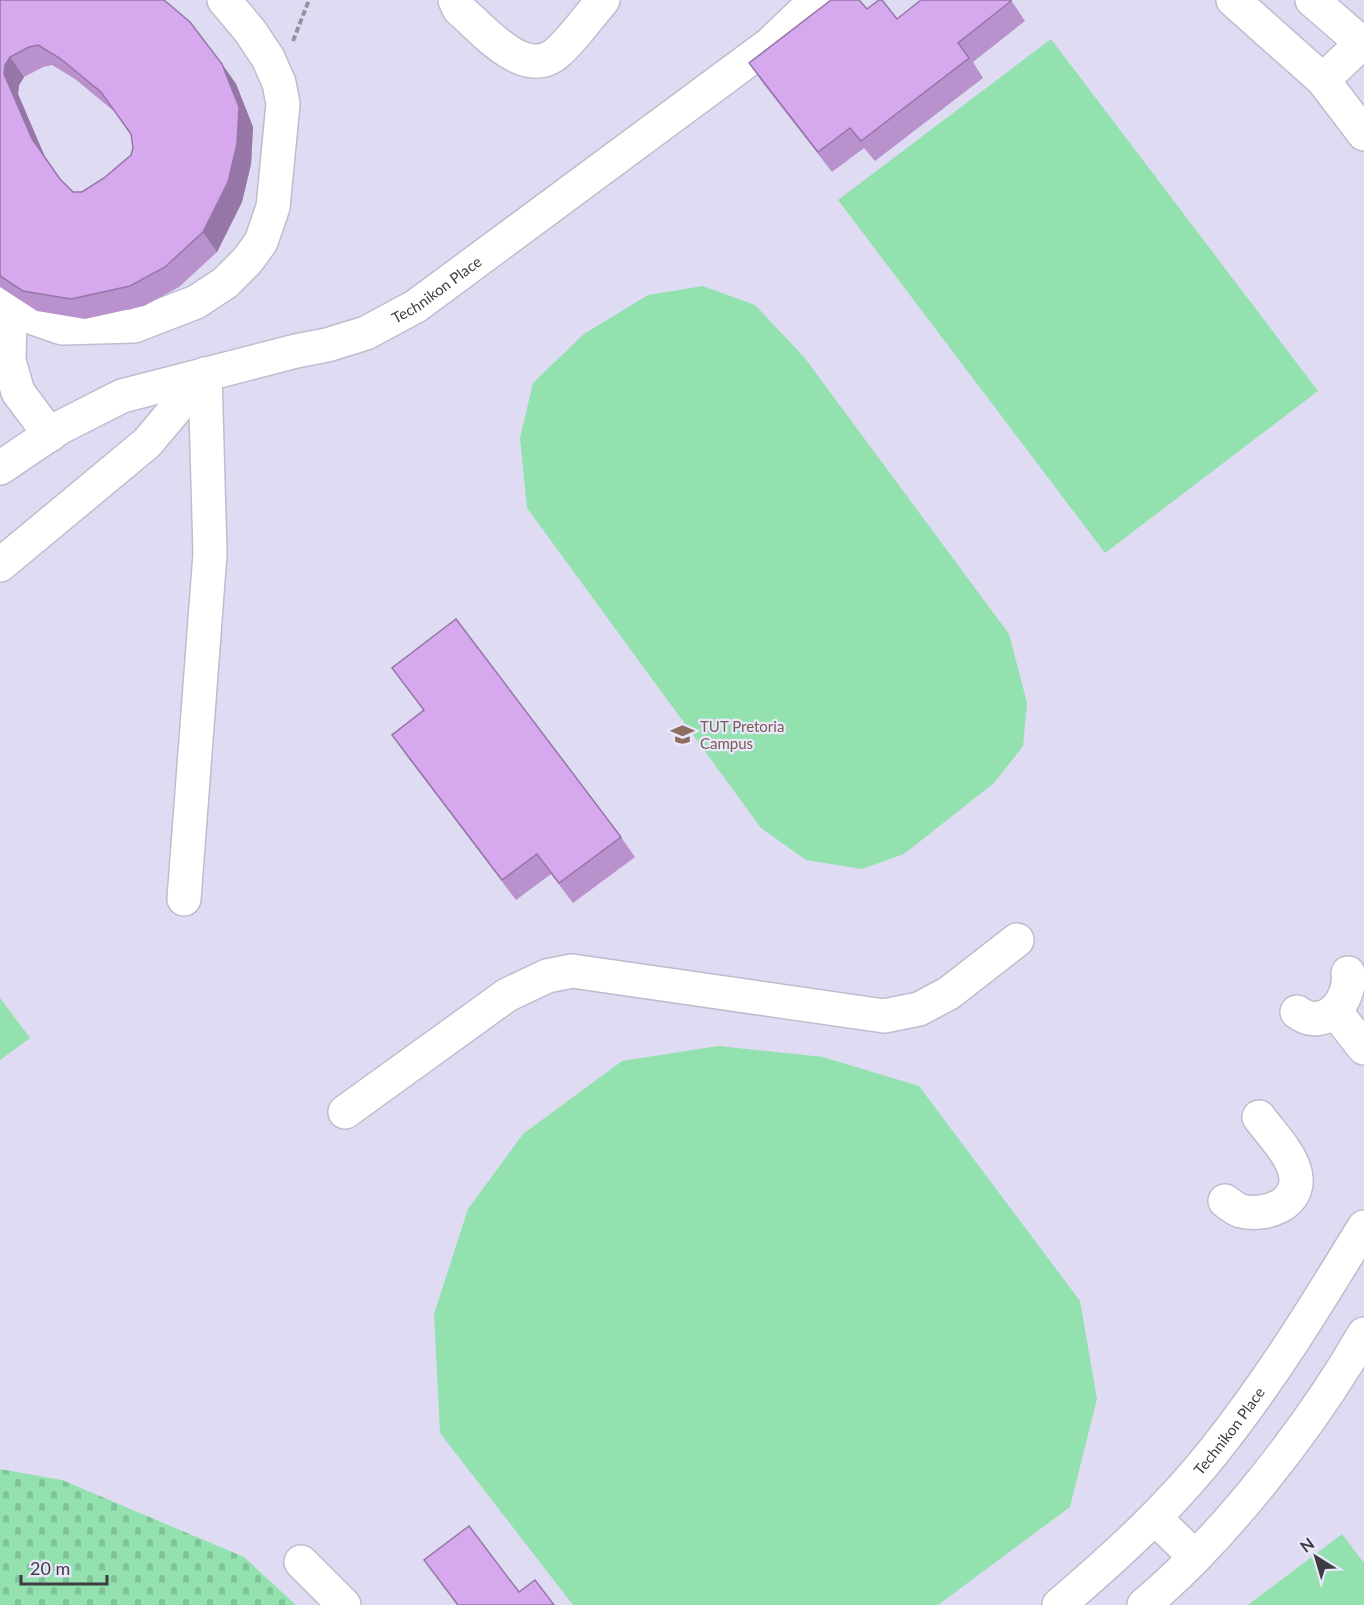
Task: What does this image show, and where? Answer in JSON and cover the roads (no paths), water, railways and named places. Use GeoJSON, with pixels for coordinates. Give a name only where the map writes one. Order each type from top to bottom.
{"type":"FeatureCollection","features":[{"type":"Feature","properties":{"kind":"street"},"geometry":{"type":"LineString","coordinates":[[50,435],[18,392],[9,361],[5,305],[62,328],[134,326],[196,302],[225,283],[247,261],[261,242],[273,207],[283,104],[279,83],[268,58],[250,31],[224,0]]}},
{"type":"Feature","properties":{"kind":"street"},"geometry":{"type":"LineString","coordinates":[[455,0],[459,9],[515,56],[534,62],[555,54],[603,0]]}},
{"type":"Feature","properties":{"kind":"street","name":"Technikon Place"},"geometry":{"type":"LineString","coordinates":[[0,468],[85,413],[122,396],[366,333],[416,306],[770,44],[816,0]]}},
{"type":"Feature","properties":{"kind":"street"},"geometry":{"type":"LineString","coordinates":[[1233,0],[1323,80],[1364,134]]}},
{"type":"Feature","properties":{"kind":"street"},"geometry":{"type":"LineString","coordinates":[[1312,0],[1363,43],[1323,80]]}},
{"type":"Feature","properties":{"kind":"street"},"geometry":{"type":"LineString","coordinates":[[0,565],[147,443],[205,375]]}},
{"type":"Feature","properties":{"kind":"street"},"geometry":{"type":"LineString","coordinates":[[184,899],[210,554],[205,375]]}},
{"type":"Feature","properties":{"kind":"street"},"geometry":{"type":"LineString","coordinates":[[345,1112],[507,995],[547,976],[572,971],[884,1016],[919,1009],[949,993],[973,977],[1017,940]]}},
{"type":"Feature","properties":{"kind":"street"},"geometry":{"type":"LineString","coordinates":[[1297,1012],[1309,1019],[1320,1018],[1335,1011],[1348,993],[1348,973]]}},
{"type":"Feature","properties":{"kind":"street"},"geometry":{"type":"LineString","coordinates":[[1335,1011],[1364,1047]]}},
{"type":"Feature","properties":{"kind":"street"},"geometry":{"type":"LineString","coordinates":[[1225,1201],[1239,1210],[1265,1212],[1278,1209],[1289,1200],[1296,1184],[1291,1161],[1259,1117]]}},
{"type":"Feature","properties":{"kind":"street","name":"Technikon Place"},"geometry":{"type":"LineString","coordinates":[[1059,1605],[1124,1550],[1214,1451],[1303,1327],[1364,1227]]}},
{"type":"Feature","properties":{"kind":"street"},"geometry":{"type":"LineString","coordinates":[[1144,1605],[1171,1582],[1260,1484],[1346,1366],[1364,1334]]}},
{"type":"Feature","properties":{"kind":"street"},"geometry":{"type":"LineString","coordinates":[[1155,1518],[1194,1556]]}},
{"type":"Feature","properties":{"kind":"street"},"geometry":{"type":"LineString","coordinates":[[301,1562],[344,1605]]}},
{"type":"Feature","properties":{"kind":"place","name":"TUT Pretoria Campus"},"geometry":{"type":"Point","coordinates":[682,735]}}]}
